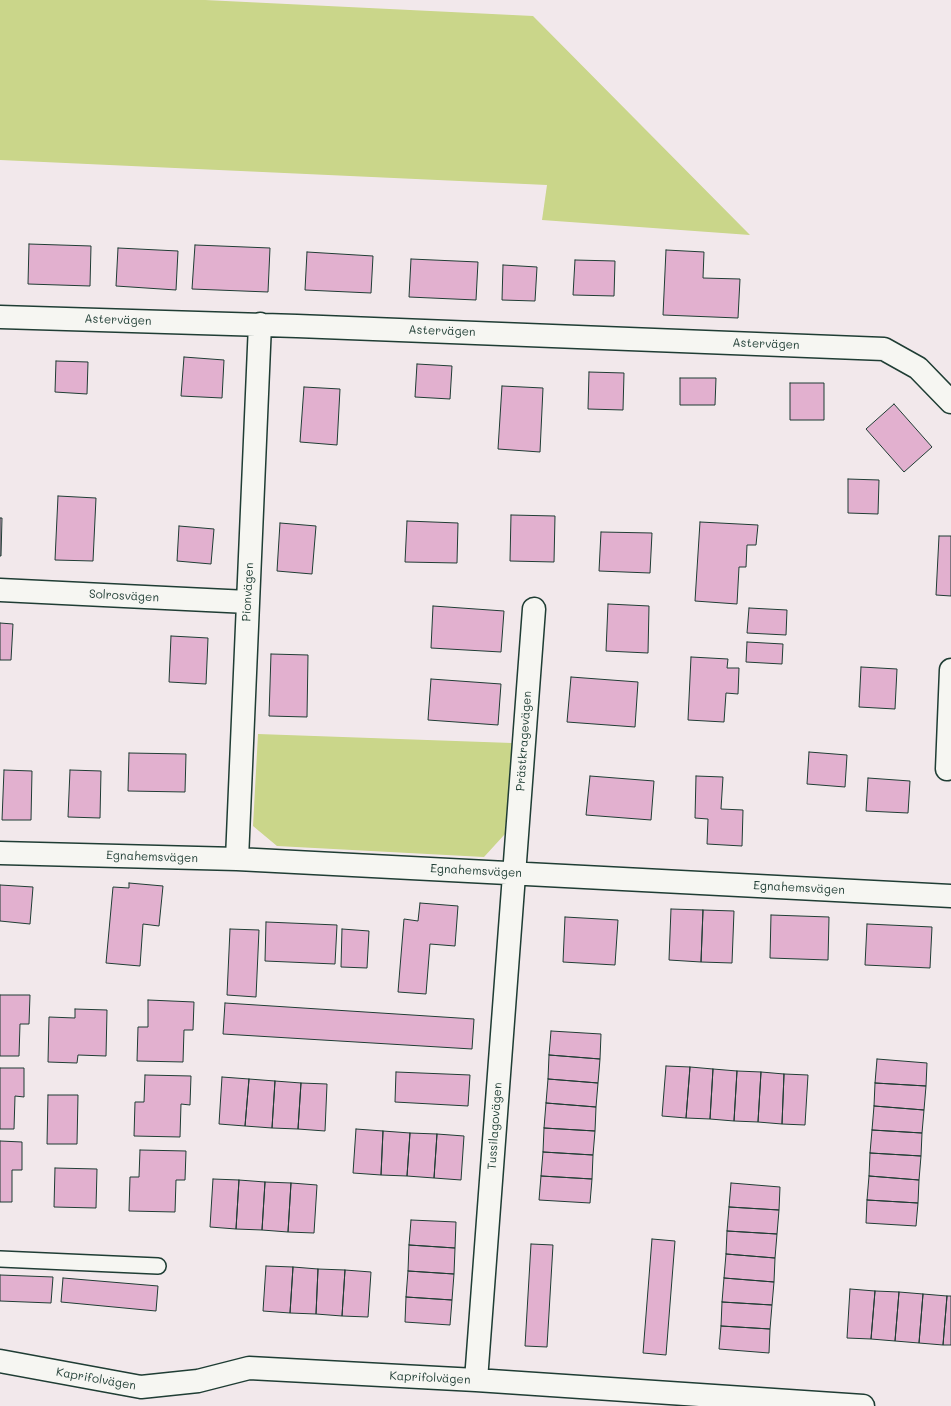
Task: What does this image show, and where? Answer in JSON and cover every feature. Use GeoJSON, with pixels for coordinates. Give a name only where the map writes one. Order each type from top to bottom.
{"type":"FeatureCollection","features":[{"type":"Feature","properties":{"kind":"street","name":"Astervägen"},"geometry":{"type":"LineString","coordinates":[[0,317],[260,324],[884,349],[918,368],[951,402]]}},
{"type":"Feature","properties":{"kind":"street","name":"Pionvägen"},"geometry":{"type":"LineString","coordinates":[[237,859],[260,324]]}},
{"type":"Feature","properties":{"kind":"street","name":"Solrosvägen"},"geometry":{"type":"LineString","coordinates":[[0,590],[248,602]]}},
{"type":"Feature","properties":{"kind":"street","name":"Prästkragevägen"},"geometry":{"type":"LineString","coordinates":[[514,873],[534,609]]}},
{"type":"Feature","properties":{"kind":"street"},"geometry":{"type":"LineString","coordinates":[[947,769],[951,670]]}},
{"type":"Feature","properties":{"kind":"street","name":"Egnahemsvägen"},"geometry":{"type":"LineString","coordinates":[[0,853],[237,859],[951,896]]}},
{"type":"Feature","properties":{"kind":"street","name":"Tussilagovägen"},"geometry":{"type":"LineString","coordinates":[[476,1380],[514,873]]}},
{"type":"Feature","properties":{"kind":"street","name":"Kaprifolvägen"},"geometry":{"type":"LineString","coordinates":[[0,1362],[141,1387],[198,1381],[248,1368],[476,1380],[863,1406]]}},
{"type":"Feature","properties":{"kind":"lane"},"geometry":{"type":"LineString","coordinates":[[0,1258],[158,1266]]}},
{"type":"Feature","properties":{"kind":"green space"},"geometry":{"type":"Polygon","coordinates":[[[0,0],[205,0],[533,16],[750,235],[542,220],[547,185],[0,160],[0,0]]]}},
{"type":"Feature","properties":{"kind":"green space"},"geometry":{"type":"Polygon","coordinates":[[[258,734],[512,743],[505,834],[484,857],[277,846],[253,826],[258,734]]]}},
{"type":"Feature","properties":{"kind":"building"},"geometry":{"type":"Polygon","coordinates":[[[29,244],[91,246],[90,286],[28,284],[29,244]]]}},
{"type":"Feature","properties":{"kind":"building"},"geometry":{"type":"Polygon","coordinates":[[[195,245],[270,248],[268,292],[192,289],[195,245]]]}},
{"type":"Feature","properties":{"kind":"building"},"geometry":{"type":"Polygon","coordinates":[[[118,248],[178,251],[176,290],[116,286],[118,248]]]}},
{"type":"Feature","properties":{"kind":"building"},"geometry":{"type":"Polygon","coordinates":[[[666,250],[704,252],[703,278],[740,279],[738,318],[663,315],[666,250]]]}},
{"type":"Feature","properties":{"kind":"building"},"geometry":{"type":"Polygon","coordinates":[[[307,252],[373,256],[371,293],[305,290],[307,252]]]}},
{"type":"Feature","properties":{"kind":"building"},"geometry":{"type":"Polygon","coordinates":[[[411,259],[478,262],[476,300],[409,297],[411,259]]]}},
{"type":"Feature","properties":{"kind":"building"},"geometry":{"type":"Polygon","coordinates":[[[575,260],[615,261],[614,296],[573,295],[575,260]]]}},
{"type":"Feature","properties":{"kind":"building"},"geometry":{"type":"Polygon","coordinates":[[[503,265],[537,267],[535,301],[502,300],[503,265]]]}},
{"type":"Feature","properties":{"kind":"building"},"geometry":{"type":"Polygon","coordinates":[[[184,357],[224,360],[222,398],[181,396],[184,357]]]}},
{"type":"Feature","properties":{"kind":"building"},"geometry":{"type":"Polygon","coordinates":[[[56,361],[88,362],[87,394],[55,392],[56,361]]]}},
{"type":"Feature","properties":{"kind":"building"},"geometry":{"type":"Polygon","coordinates":[[[417,364],[452,366],[450,399],[415,397],[417,364]]]}},
{"type":"Feature","properties":{"kind":"building"},"geometry":{"type":"Polygon","coordinates":[[[589,372],[624,373],[623,410],[588,409],[589,372]]]}},
{"type":"Feature","properties":{"kind":"building"},"geometry":{"type":"Polygon","coordinates":[[[680,378],[716,378],[715,405],[680,405],[680,378]]]}},
{"type":"Feature","properties":{"kind":"building"},"geometry":{"type":"Polygon","coordinates":[[[790,383],[824,383],[824,420],[790,420],[790,383]]]}},
{"type":"Feature","properties":{"kind":"building"},"geometry":{"type":"Polygon","coordinates":[[[502,386],[543,388],[540,452],[498,449],[502,386]]]}},
{"type":"Feature","properties":{"kind":"building"},"geometry":{"type":"Polygon","coordinates":[[[304,387],[340,389],[337,445],[300,442],[304,387]]]}},
{"type":"Feature","properties":{"kind":"building"},"geometry":{"type":"Polygon","coordinates":[[[894,404],[932,447],[904,472],[866,429],[894,404]]]}},
{"type":"Feature","properties":{"kind":"building"},"geometry":{"type":"Polygon","coordinates":[[[848,479],[879,480],[878,514],[848,513],[848,479]]]}},
{"type":"Feature","properties":{"kind":"building"},"geometry":{"type":"Polygon","coordinates":[[[58,496],[96,498],[93,561],[55,560],[58,496]]]}},
{"type":"Feature","properties":{"kind":"building"},"geometry":{"type":"Polygon","coordinates":[[[511,515],[555,516],[554,562],[510,561],[511,515]]]}},
{"type":"Feature","properties":{"kind":"building"},"geometry":{"type":"Polygon","coordinates":[[[0,518],[2,518],[1,556],[0,556],[0,518]]]}},
{"type":"Feature","properties":{"kind":"building"},"geometry":{"type":"Polygon","coordinates":[[[407,521],[458,523],[457,563],[405,562],[407,521]]]}},
{"type":"Feature","properties":{"kind":"building"},"geometry":{"type":"Polygon","coordinates":[[[700,522],[758,525],[756,545],[747,545],[746,567],[739,567],[737,604],[695,601],[700,522]]]}},
{"type":"Feature","properties":{"kind":"building"},"geometry":{"type":"Polygon","coordinates":[[[280,523],[316,526],[312,574],[277,571],[280,523]]]}},
{"type":"Feature","properties":{"kind":"building"},"geometry":{"type":"Polygon","coordinates":[[[179,526],[214,529],[211,564],[177,561],[179,526]]]}},
{"type":"Feature","properties":{"kind":"building"},"geometry":{"type":"Polygon","coordinates":[[[601,532],[652,533],[650,573],[599,571],[601,532]]]}},
{"type":"Feature","properties":{"kind":"building"},"geometry":{"type":"Polygon","coordinates":[[[939,536],[951,536],[951,596],[936,595],[939,536]]]}},
{"type":"Feature","properties":{"kind":"building"},"geometry":{"type":"Polygon","coordinates":[[[608,604],[649,606],[648,653],[606,651],[608,604]]]}},
{"type":"Feature","properties":{"kind":"building"},"geometry":{"type":"Polygon","coordinates":[[[433,606],[504,611],[501,652],[431,648],[433,606]]]}},
{"type":"Feature","properties":{"kind":"building"},"geometry":{"type":"Polygon","coordinates":[[[749,608],[787,610],[786,635],[747,633],[749,608]]]}},
{"type":"Feature","properties":{"kind":"building"},"geometry":{"type":"Polygon","coordinates":[[[0,623],[13,624],[11,660],[0,660],[0,623]]]}},
{"type":"Feature","properties":{"kind":"building"},"geometry":{"type":"Polygon","coordinates":[[[171,636],[208,638],[206,684],[169,682],[171,636]]]}},
{"type":"Feature","properties":{"kind":"building"},"geometry":{"type":"Polygon","coordinates":[[[747,642],[783,644],[782,664],[746,662],[747,642]]]}},
{"type":"Feature","properties":{"kind":"building"},"geometry":{"type":"Polygon","coordinates":[[[271,654],[308,655],[307,717],[269,716],[271,654]]]}},
{"type":"Feature","properties":{"kind":"building"},"geometry":{"type":"Polygon","coordinates":[[[691,657],[728,659],[727,668],[739,668],[738,694],[726,693],[724,722],[688,720],[691,657]]]}},
{"type":"Feature","properties":{"kind":"building"},"geometry":{"type":"Polygon","coordinates":[[[861,667],[897,669],[895,709],[859,707],[861,667]]]}},
{"type":"Feature","properties":{"kind":"building"},"geometry":{"type":"Polygon","coordinates":[[[571,677],[638,682],[635,727],[567,722],[571,677]]]}},
{"type":"Feature","properties":{"kind":"building"},"geometry":{"type":"Polygon","coordinates":[[[431,679],[501,684],[498,725],[428,720],[431,679]]]}},
{"type":"Feature","properties":{"kind":"building"},"geometry":{"type":"Polygon","coordinates":[[[809,752],[847,755],[845,787],[807,784],[809,752]]]}},
{"type":"Feature","properties":{"kind":"building"},"geometry":{"type":"Polygon","coordinates":[[[129,753],[186,754],[185,792],[128,791],[129,753]]]}},
{"type":"Feature","properties":{"kind":"building"},"geometry":{"type":"Polygon","coordinates":[[[4,770],[32,771],[31,820],[2,820],[4,770]]]}},
{"type":"Feature","properties":{"kind":"building"},"geometry":{"type":"Polygon","coordinates":[[[70,770],[101,771],[100,818],[68,817],[70,770]]]}},
{"type":"Feature","properties":{"kind":"building"},"geometry":{"type":"Polygon","coordinates":[[[590,776],[654,781],[651,820],[586,815],[590,776]]]}},
{"type":"Feature","properties":{"kind":"building"},"geometry":{"type":"Polygon","coordinates":[[[696,776],[723,777],[721,809],[743,810],[742,846],[707,844],[708,819],[695,818],[696,776]]]}},
{"type":"Feature","properties":{"kind":"building"},"geometry":{"type":"Polygon","coordinates":[[[868,778],[910,781],[908,813],[866,811],[868,778]]]}},
{"type":"Feature","properties":{"kind":"building"},"geometry":{"type":"Polygon","coordinates":[[[129,883],[163,886],[159,926],[143,924],[140,966],[106,963],[113,887],[129,888],[129,883]]]}},
{"type":"Feature","properties":{"kind":"building"},"geometry":{"type":"Polygon","coordinates":[[[0,885],[33,887],[30,924],[0,921],[0,885]]]}},
{"type":"Feature","properties":{"kind":"building"},"geometry":{"type":"Polygon","coordinates":[[[420,903],[458,906],[455,946],[430,944],[426,994],[398,992],[404,919],[418,921],[420,903]]]}},
{"type":"Feature","properties":{"kind":"building"},"geometry":{"type":"Polygon","coordinates":[[[671,909],[703,910],[701,962],[669,960],[671,909]]]}},
{"type":"Feature","properties":{"kind":"building"},"geometry":{"type":"Polygon","coordinates":[[[703,910],[734,911],[732,963],[701,962],[703,910]]]}},
{"type":"Feature","properties":{"kind":"building"},"geometry":{"type":"Polygon","coordinates":[[[771,915],[829,917],[828,960],[770,958],[771,915]]]}},
{"type":"Feature","properties":{"kind":"building"},"geometry":{"type":"Polygon","coordinates":[[[565,917],[618,920],[615,965],[563,962],[565,917]]]}},
{"type":"Feature","properties":{"kind":"building"},"geometry":{"type":"Polygon","coordinates":[[[266,922],[337,925],[335,964],[265,961],[266,922]]]}},
{"type":"Feature","properties":{"kind":"building"},"geometry":{"type":"Polygon","coordinates":[[[867,924],[932,927],[930,968],[865,965],[867,924]]]}},
{"type":"Feature","properties":{"kind":"building"},"geometry":{"type":"Polygon","coordinates":[[[230,929],[259,930],[256,997],[227,995],[230,929]]]}},
{"type":"Feature","properties":{"kind":"building"},"geometry":{"type":"Polygon","coordinates":[[[342,929],[369,931],[367,968],[341,967],[342,929]]]}},
{"type":"Feature","properties":{"kind":"building"},"geometry":{"type":"Polygon","coordinates":[[[0,995],[30,995],[29,1024],[20,1024],[19,1056],[0,1056],[0,995]]]}},
{"type":"Feature","properties":{"kind":"building"},"geometry":{"type":"Polygon","coordinates":[[[148,1000],[194,1002],[193,1030],[184,1030],[183,1062],[137,1061],[138,1027],[148,1027],[148,1000]]]}},
{"type":"Feature","properties":{"kind":"building"},"geometry":{"type":"Polygon","coordinates":[[[225,1003],[474,1019],[472,1049],[223,1034],[225,1003]]]}},
{"type":"Feature","properties":{"kind":"building"},"geometry":{"type":"Polygon","coordinates":[[[75,1009],[107,1010],[106,1056],[78,1055],[77,1063],[48,1062],[49,1017],[75,1018],[75,1009]]]}},
{"type":"Feature","properties":{"kind":"building"},"geometry":{"type":"Polygon","coordinates":[[[551,1031],[601,1034],[600,1059],[549,1055],[551,1031]]]}},
{"type":"Feature","properties":{"kind":"building"},"geometry":{"type":"Polygon","coordinates":[[[549,1055],[600,1059],[598,1083],[548,1079],[549,1055]]]}},
{"type":"Feature","properties":{"kind":"building"},"geometry":{"type":"Polygon","coordinates":[[[877,1059],[927,1063],[926,1086],[875,1083],[877,1059]]]}},
{"type":"Feature","properties":{"kind":"building"},"geometry":{"type":"Polygon","coordinates":[[[666,1066],[690,1067],[686,1118],[662,1116],[666,1066]]]}},
{"type":"Feature","properties":{"kind":"building"},"geometry":{"type":"Polygon","coordinates":[[[690,1067],[713,1069],[710,1119],[686,1118],[690,1067]]]}},
{"type":"Feature","properties":{"kind":"building"},"geometry":{"type":"Polygon","coordinates":[[[0,1068],[24,1068],[24,1097],[15,1096],[14,1129],[0,1129],[0,1068]]]}},
{"type":"Feature","properties":{"kind":"building"},"geometry":{"type":"Polygon","coordinates":[[[713,1069],[737,1071],[734,1121],[710,1119],[713,1069]]]}},
{"type":"Feature","properties":{"kind":"building"},"geometry":{"type":"Polygon","coordinates":[[[737,1071],[761,1072],[758,1122],[734,1121],[737,1071]]]}},
{"type":"Feature","properties":{"kind":"building"},"geometry":{"type":"Polygon","coordinates":[[[396,1072],[470,1075],[468,1106],[395,1102],[396,1072]]]}},
{"type":"Feature","properties":{"kind":"building"},"geometry":{"type":"Polygon","coordinates":[[[761,1072],[784,1074],[782,1124],[758,1122],[761,1072]]]}},
{"type":"Feature","properties":{"kind":"building"},"geometry":{"type":"Polygon","coordinates":[[[784,1074],[808,1075],[805,1125],[782,1124],[784,1074]]]}},
{"type":"Feature","properties":{"kind":"building"},"geometry":{"type":"Polygon","coordinates":[[[145,1075],[191,1076],[190,1105],[181,1104],[180,1137],[134,1136],[135,1102],[144,1102],[145,1075]]]}},
{"type":"Feature","properties":{"kind":"building"},"geometry":{"type":"Polygon","coordinates":[[[222,1077],[249,1079],[245,1126],[219,1124],[222,1077]]]}},
{"type":"Feature","properties":{"kind":"building"},"geometry":{"type":"Polygon","coordinates":[[[249,1079],[275,1081],[272,1128],[245,1126],[249,1079]]]}},
{"type":"Feature","properties":{"kind":"building"},"geometry":{"type":"Polygon","coordinates":[[[548,1079],[598,1083],[596,1107],[546,1103],[548,1079]]]}},
{"type":"Feature","properties":{"kind":"building"},"geometry":{"type":"Polygon","coordinates":[[[275,1081],[301,1083],[298,1129],[272,1128],[275,1081]]]}},
{"type":"Feature","properties":{"kind":"building"},"geometry":{"type":"Polygon","coordinates":[[[301,1083],[327,1084],[325,1131],[298,1129],[301,1083]]]}},
{"type":"Feature","properties":{"kind":"building"},"geometry":{"type":"Polygon","coordinates":[[[875,1083],[926,1086],[924,1110],[874,1106],[875,1083]]]}},
{"type":"Feature","properties":{"kind":"building"},"geometry":{"type":"Polygon","coordinates":[[[48,1095],[78,1095],[77,1144],[47,1144],[48,1095]]]}},
{"type":"Feature","properties":{"kind":"building"},"geometry":{"type":"Polygon","coordinates":[[[546,1103],[596,1107],[595,1131],[544,1128],[546,1103]]]}},
{"type":"Feature","properties":{"kind":"building"},"geometry":{"type":"Polygon","coordinates":[[[874,1106],[924,1110],[922,1133],[872,1130],[874,1106]]]}},
{"type":"Feature","properties":{"kind":"building"},"geometry":{"type":"Polygon","coordinates":[[[544,1128],[595,1131],[593,1155],[543,1152],[544,1128]]]}},
{"type":"Feature","properties":{"kind":"building"},"geometry":{"type":"Polygon","coordinates":[[[356,1129],[383,1131],[381,1175],[353,1173],[356,1129]]]}},
{"type":"Feature","properties":{"kind":"building"},"geometry":{"type":"Polygon","coordinates":[[[872,1130],[922,1133],[921,1156],[870,1153],[872,1130]]]}},
{"type":"Feature","properties":{"kind":"building"},"geometry":{"type":"Polygon","coordinates":[[[383,1131],[410,1133],[407,1176],[381,1175],[383,1131]]]}},
{"type":"Feature","properties":{"kind":"building"},"geometry":{"type":"Polygon","coordinates":[[[410,1133],[437,1134],[434,1178],[407,1176],[410,1133]]]}},
{"type":"Feature","properties":{"kind":"building"},"geometry":{"type":"Polygon","coordinates":[[[437,1134],[464,1136],[461,1180],[434,1178],[437,1134]]]}},
{"type":"Feature","properties":{"kind":"building"},"geometry":{"type":"Polygon","coordinates":[[[0,1141],[22,1142],[22,1170],[12,1170],[12,1202],[0,1202],[0,1141]]]}},
{"type":"Feature","properties":{"kind":"building"},"geometry":{"type":"Polygon","coordinates":[[[140,1150],[186,1151],[185,1180],[176,1180],[175,1212],[129,1211],[130,1177],[139,1177],[140,1150]]]}},
{"type":"Feature","properties":{"kind":"building"},"geometry":{"type":"Polygon","coordinates":[[[543,1152],[593,1155],[592,1179],[541,1176],[543,1152]]]}},
{"type":"Feature","properties":{"kind":"building"},"geometry":{"type":"Polygon","coordinates":[[[870,1153],[921,1156],[919,1180],[869,1176],[870,1153]]]}},
{"type":"Feature","properties":{"kind":"building"},"geometry":{"type":"Polygon","coordinates":[[[55,1168],[97,1169],[96,1208],[54,1207],[55,1168]]]}},
{"type":"Feature","properties":{"kind":"building"},"geometry":{"type":"Polygon","coordinates":[[[541,1176],[592,1179],[590,1203],[539,1200],[541,1176]]]}},
{"type":"Feature","properties":{"kind":"building"},"geometry":{"type":"Polygon","coordinates":[[[869,1176],[919,1180],[918,1203],[867,1200],[869,1176]]]}},
{"type":"Feature","properties":{"kind":"building"},"geometry":{"type":"Polygon","coordinates":[[[213,1179],[239,1180],[236,1229],[210,1227],[213,1179]]]}},
{"type":"Feature","properties":{"kind":"building"},"geometry":{"type":"Polygon","coordinates":[[[239,1180],[265,1182],[262,1230],[236,1229],[239,1180]]]}},
{"type":"Feature","properties":{"kind":"building"},"geometry":{"type":"Polygon","coordinates":[[[265,1182],[291,1183],[288,1232],[262,1230],[265,1182]]]}},
{"type":"Feature","properties":{"kind":"building"},"geometry":{"type":"Polygon","coordinates":[[[291,1183],[317,1185],[314,1233],[288,1232],[291,1183]]]}},
{"type":"Feature","properties":{"kind":"building"},"geometry":{"type":"Polygon","coordinates":[[[731,1183],[780,1187],[779,1210],[729,1207],[731,1183]]]}},
{"type":"Feature","properties":{"kind":"building"},"geometry":{"type":"Polygon","coordinates":[[[867,1200],[918,1203],[916,1226],[866,1223],[867,1200]]]}},
{"type":"Feature","properties":{"kind":"building"},"geometry":{"type":"Polygon","coordinates":[[[729,1207],[779,1210],[777,1234],[727,1231],[729,1207]]]}},
{"type":"Feature","properties":{"kind":"building"},"geometry":{"type":"Polygon","coordinates":[[[411,1220],[456,1222],[455,1248],[409,1245],[411,1220]]]}},
{"type":"Feature","properties":{"kind":"building"},"geometry":{"type":"Polygon","coordinates":[[[727,1231],[777,1234],[775,1258],[726,1254],[727,1231]]]}},
{"type":"Feature","properties":{"kind":"building"},"geometry":{"type":"Polygon","coordinates":[[[652,1239],[675,1241],[666,1355],[643,1353],[652,1239]]]}},
{"type":"Feature","properties":{"kind":"building"},"geometry":{"type":"Polygon","coordinates":[[[531,1244],[553,1245],[547,1347],[525,1346],[531,1244]]]}},
{"type":"Feature","properties":{"kind":"building"},"geometry":{"type":"Polygon","coordinates":[[[409,1245],[455,1248],[454,1274],[408,1271],[409,1245]]]}},
{"type":"Feature","properties":{"kind":"building"},"geometry":{"type":"Polygon","coordinates":[[[726,1254],[775,1258],[774,1282],[724,1278],[726,1254]]]}},
{"type":"Feature","properties":{"kind":"building"},"geometry":{"type":"Polygon","coordinates":[[[266,1266],[293,1267],[290,1313],[263,1311],[266,1266]]]}},
{"type":"Feature","properties":{"kind":"building"},"geometry":{"type":"Polygon","coordinates":[[[293,1267],[318,1269],[316,1314],[290,1313],[293,1267]]]}},
{"type":"Feature","properties":{"kind":"building"},"geometry":{"type":"Polygon","coordinates":[[[318,1269],[345,1270],[342,1316],[316,1314],[318,1269]]]}},
{"type":"Feature","properties":{"kind":"building"},"geometry":{"type":"Polygon","coordinates":[[[345,1270],[371,1272],[368,1317],[342,1316],[345,1270]]]}},
{"type":"Feature","properties":{"kind":"building"},"geometry":{"type":"Polygon","coordinates":[[[408,1271],[454,1274],[452,1300],[406,1297],[408,1271]]]}},
{"type":"Feature","properties":{"kind":"building"},"geometry":{"type":"Polygon","coordinates":[[[0,1275],[53,1277],[51,1303],[0,1301],[0,1275]]]}},
{"type":"Feature","properties":{"kind":"building"},"geometry":{"type":"Polygon","coordinates":[[[63,1278],[158,1286],[156,1311],[61,1302],[63,1278]]]}},
{"type":"Feature","properties":{"kind":"building"},"geometry":{"type":"Polygon","coordinates":[[[724,1278],[774,1282],[772,1305],[722,1302],[724,1278]]]}},
{"type":"Feature","properties":{"kind":"building"},"geometry":{"type":"Polygon","coordinates":[[[850,1289],[875,1291],[871,1339],[847,1338],[850,1289]]]}},
{"type":"Feature","properties":{"kind":"building"},"geometry":{"type":"Polygon","coordinates":[[[875,1291],[899,1292],[895,1341],[871,1339],[875,1291]]]}},
{"type":"Feature","properties":{"kind":"building"},"geometry":{"type":"Polygon","coordinates":[[[899,1292],[923,1294],[919,1343],[895,1341],[899,1292]]]}},
{"type":"Feature","properties":{"kind":"building"},"geometry":{"type":"Polygon","coordinates":[[[923,1294],[947,1296],[943,1345],[919,1343],[923,1294]]]}},
{"type":"Feature","properties":{"kind":"building"},"geometry":{"type":"Polygon","coordinates":[[[947,1296],[951,1296],[951,1345],[943,1345],[947,1296]]]}},
{"type":"Feature","properties":{"kind":"building"},"geometry":{"type":"Polygon","coordinates":[[[406,1297],[452,1300],[450,1325],[405,1322],[406,1297]]]}},
{"type":"Feature","properties":{"kind":"building"},"geometry":{"type":"Polygon","coordinates":[[[722,1302],[772,1305],[770,1329],[721,1326],[722,1302]]]}},
{"type":"Feature","properties":{"kind":"building"},"geometry":{"type":"Polygon","coordinates":[[[721,1326],[770,1329],[769,1353],[719,1349],[721,1326]]]}}]}
